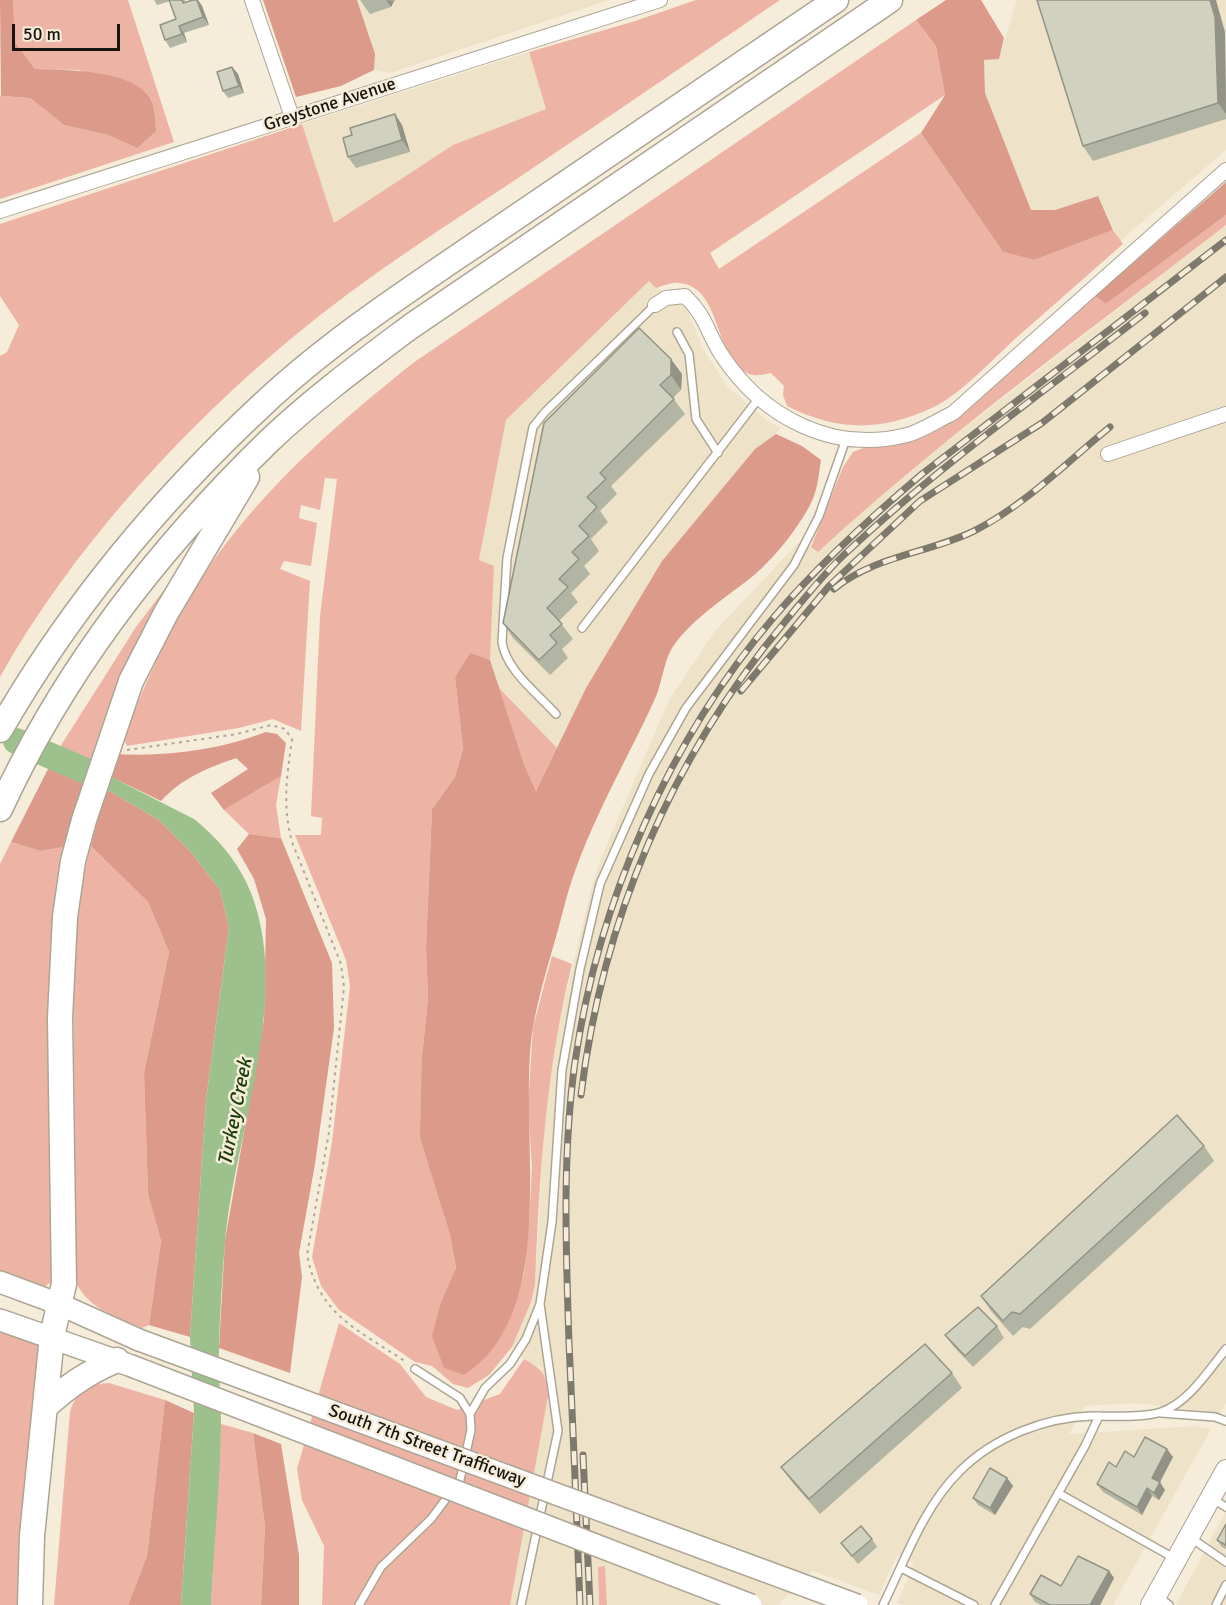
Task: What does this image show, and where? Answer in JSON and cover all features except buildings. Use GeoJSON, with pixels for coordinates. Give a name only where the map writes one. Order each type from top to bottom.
{"type":"FeatureCollection","features":[{"type":"Feature","properties":{"kind":"highway"},"geometry":{"type":"LineString","coordinates":[[0,730],[35,669],[69,620],[201,467],[261,406],[315,360],[379,311],[836,0]]}},
{"type":"Feature","properties":{"kind":"highway"},"geometry":{"type":"LineString","coordinates":[[0,809],[41,730],[124,602],[200,511],[270,440],[344,376],[410,327],[890,0]]}},
{"type":"Feature","properties":{"kind":"highway"},"geometry":{"type":"LineString","coordinates":[[30,1605],[32,1536],[51,1336],[64,1284],[61,964],[74,861],[84,819],[130,681],[171,604],[270,440]]}},
{"type":"Feature","properties":{"kind":"highway"},"geometry":{"type":"LineString","coordinates":[[45,1407],[72,1382],[123,1363]]}},
{"type":"Feature","properties":{"kind":"main road","name":"South 7th Street Trafficway"},"geometry":{"type":"LineString","coordinates":[[0,1282],[59,1304],[139,1340],[857,1605]]}},
{"type":"Feature","properties":{"kind":"main road","name":"South 7th Street Trafficway"},"geometry":{"type":"LineString","coordinates":[[0,1320],[123,1363],[751,1605]]}},
{"type":"Feature","properties":{"kind":"main road"},"geometry":{"type":"LineString","coordinates":[[1159,1602],[1177,1560],[1190,1537],[1218,1503],[1225,1474]]}},
{"type":"Feature","properties":{"kind":"street"},"geometry":{"type":"LineString","coordinates":[[252,0],[292,117]]}},
{"type":"Feature","properties":{"kind":"street","name":"Greystone Avenue"},"geometry":{"type":"LineString","coordinates":[[0,211],[635,4],[660,0]]}},
{"type":"Feature","properties":{"kind":"street"},"geometry":{"type":"LineString","coordinates":[[655,305],[666,298],[685,296],[700,311],[720,353],[745,385],[759,398],[808,430],[854,441],[908,435],[952,412],[1226,170]]}},
{"type":"Feature","properties":{"kind":"street"},"geometry":{"type":"LineString","coordinates":[[1108,454],[1226,414]]}},
{"type":"Feature","properties":{"kind":"lane"},"geometry":{"type":"LineString","coordinates":[[556,714],[511,665],[503,652],[502,642],[507,558],[533,427],[545,412],[655,305]]}},
{"type":"Feature","properties":{"kind":"lane"},"geometry":{"type":"LineString","coordinates":[[677,332],[689,354],[696,419],[718,453]]}},
{"type":"Feature","properties":{"kind":"lane"},"geometry":{"type":"LineString","coordinates":[[582,628],[759,398]]}},
{"type":"Feature","properties":{"kind":"lane"},"geometry":{"type":"LineString","coordinates":[[470,1414],[485,1388],[510,1364],[526,1339],[540,1304],[552,1222],[562,1071],[580,969],[600,884],[649,774],[686,708],[794,565],[819,516],[846,439]]}},
{"type":"Feature","properties":{"kind":"lane"},"geometry":{"type":"LineString","coordinates":[[521,1605],[558,1431],[540,1304]]}},
{"type":"Feature","properties":{"kind":"lane"},"geometry":{"type":"LineString","coordinates":[[1161,1413],[1183,1399],[1226,1349]]}},
{"type":"Feature","properties":{"kind":"lane"},"geometry":{"type":"LineString","coordinates":[[359,1605],[381,1567],[431,1519],[460,1480],[471,1430],[470,1414],[460,1398],[416,1369]]}},
{"type":"Feature","properties":{"kind":"lane"},"geometry":{"type":"LineString","coordinates":[[883,1605],[943,1490],[961,1469],[990,1448],[1042,1423],[1067,1418],[1161,1413],[1215,1417],[1226,1421]]}},
{"type":"Feature","properties":{"kind":"lane"},"geometry":{"type":"LineString","coordinates":[[995,1605],[1099,1416]]}},
{"type":"Feature","properties":{"kind":"lane"},"geometry":{"type":"LineString","coordinates":[[1058,1493],[1177,1560]]}},
{"type":"Feature","properties":{"kind":"lane"},"geometry":{"type":"LineString","coordinates":[[1190,1537],[1226,1562]]}},
{"type":"Feature","properties":{"kind":"lane"},"geometry":{"type":"LineString","coordinates":[[901,1568],[974,1605]]}},
{"type":"Feature","properties":{"kind":"lane"},"geometry":{"type":"LineString","coordinates":[[1216,1605],[1226,1585]]}},
{"type":"Feature","properties":{"kind":"path"},"geometry":{"type":"LineString","coordinates":[[124,750],[147,750],[237,734],[272,725],[285,729],[292,739],[284,799],[287,822],[292,842],[341,964],[344,987],[329,1132],[307,1255],[311,1276],[320,1296],[334,1313],[416,1369]]}},
{"type":"Feature","properties":{"kind":"shaded area"},"geometry":{"type":"Polygon","coordinates":[[[0,0],[13,0],[15,42],[35,69],[82,71],[133,83],[145,92],[152,103],[156,131],[137,148],[108,135],[64,125],[30,98],[1,96],[0,0]]]}},
{"type":"Feature","properties":{"kind":"shaded area"},"geometry":{"type":"Polygon","coordinates":[[[13,0],[128,0],[174,142],[0,199],[0,96],[30,98],[64,125],[108,135],[137,148],[80,70],[35,69],[15,42],[13,0]]]}},
{"type":"Feature","properties":{"kind":"shaded area"},"geometry":{"type":"Polygon","coordinates":[[[263,0],[357,0],[375,54],[374,70],[341,86],[296,97],[263,0]]]}},
{"type":"Feature","properties":{"kind":"shaded area"},"geometry":{"type":"Polygon","coordinates":[[[357,0],[609,0],[390,73],[374,70],[375,54],[357,0]]]}},
{"type":"Feature","properties":{"kind":"shaded area"},"geometry":{"type":"Polygon","coordinates":[[[696,0],[780,0],[377,273],[320,315],[251,373],[170,452],[94,538],[28,630],[0,677],[0,356],[7,352],[19,325],[0,296],[0,224],[302,124],[334,223],[453,145],[546,109],[529,52],[632,22],[696,0]]]}},
{"type":"Feature","properties":{"kind":"shaded area"},"geometry":{"type":"Polygon","coordinates":[[[946,0],[981,0],[1004,38],[999,59],[984,60],[985,93],[1031,210],[1055,210],[1098,196],[1113,230],[1034,260],[1003,252],[921,133],[945,95],[936,46],[916,20],[946,0]]]}},
{"type":"Feature","properties":{"kind":"shaded area"},"geometry":{"type":"Polygon","coordinates":[[[1017,0],[1226,0],[1226,150],[1120,241],[1098,196],[1055,210],[1031,210],[1014,172],[985,93],[984,60],[999,59],[1017,0]]]}},
{"type":"Feature","properties":{"kind":"shaded area"},"geometry":{"type":"Polygon","coordinates":[[[916,20],[936,46],[945,95],[710,253],[719,269],[921,133],[1003,252],[1034,260],[1113,230],[1123,244],[976,376],[943,402],[913,416],[876,425],[841,424],[805,414],[787,406],[783,395],[784,386],[771,373],[753,375],[740,369],[724,343],[712,311],[694,288],[676,283],[656,288],[649,281],[506,420],[479,560],[494,566],[490,660],[470,654],[455,677],[463,747],[455,777],[432,809],[426,947],[428,998],[422,1057],[456,1269],[441,1302],[515,1302],[524,1273],[529,1223],[532,1167],[528,1106],[533,1027],[552,956],[572,964],[556,1043],[545,1123],[535,1285],[531,1302],[512,1347],[489,1375],[468,1388],[453,1384],[432,1366],[415,1362],[339,1310],[321,1286],[312,1257],[332,1142],[350,986],[346,960],[295,835],[321,835],[322,818],[311,816],[320,616],[337,479],[325,478],[320,510],[301,505],[299,518],[317,523],[311,566],[284,561],[280,569],[310,581],[301,731],[273,719],[239,728],[127,746],[123,738],[172,630],[213,561],[264,498],[321,441],[413,363],[916,20]]]}},
{"type":"Feature","properties":{"kind":"shaded area"},"geometry":{"type":"Polygon","coordinates":[[[529,52],[546,109],[453,145],[334,224],[302,124],[529,52]]]}},
{"type":"Feature","properties":{"kind":"shaded area"},"geometry":{"type":"Polygon","coordinates":[[[1226,182],[1226,215],[1106,304],[1095,296],[1226,182]]]}},
{"type":"Feature","properties":{"kind":"shaded area"},"geometry":{"type":"Polygon","coordinates":[[[1226,215],[1226,225],[967,425],[916,466],[818,552],[811,547],[843,467],[853,452],[963,409],[1095,296],[1106,304],[1226,215]]]}},
{"type":"Feature","properties":{"kind":"shaded area"},"geometry":{"type":"Polygon","coordinates":[[[1226,225],[1226,1403],[1220,1413],[1136,1403],[1085,1406],[1069,1434],[1196,1426],[1211,1429],[1113,1605],[903,1605],[897,1603],[914,1564],[897,1555],[879,1595],[813,1571],[778,1605],[607,1605],[605,1566],[598,1567],[599,1605],[510,1605],[541,1368],[524,1359],[512,1347],[531,1302],[535,1285],[546,1096],[554,1043],[592,886],[601,858],[668,702],[715,631],[801,540],[818,552],[878,496],[1226,225]]]}},
{"type":"Feature","properties":{"kind":"shaded area"},"geometry":{"type":"Polygon","coordinates":[[[649,281],[687,309],[703,349],[727,386],[766,420],[780,428],[776,434],[755,449],[662,561],[586,688],[557,748],[498,687],[490,660],[494,567],[479,560],[506,420],[649,281]]]}},
{"type":"Feature","properties":{"kind":"shaded area"},"geometry":{"type":"Polygon","coordinates":[[[776,434],[802,446],[821,460],[814,496],[795,530],[767,563],[698,619],[672,648],[654,701],[592,828],[572,880],[543,982],[533,1027],[529,1068],[530,1214],[525,1263],[515,1308],[495,1346],[464,1375],[444,1368],[432,1336],[441,1302],[456,1268],[450,1234],[420,1137],[422,1057],[428,998],[426,947],[432,809],[455,777],[463,748],[455,677],[470,653],[490,660],[524,764],[536,791],[586,688],[662,561],[755,449],[776,434]]]}},
{"type":"Feature","properties":{"kind":"shaded area"},"geometry":{"type":"Polygon","coordinates":[[[176,574],[104,724],[90,764],[58,750],[136,627],[176,574]]]}},
{"type":"Feature","properties":{"kind":"shaded area"},"geometry":{"type":"Polygon","coordinates":[[[499,688],[557,748],[536,791],[524,764],[499,688]]]}},
{"type":"Feature","properties":{"kind":"shaded area"},"geometry":{"type":"Polygon","coordinates":[[[266,732],[277,734],[286,743],[281,776],[224,810],[211,793],[248,769],[236,758],[196,775],[178,786],[161,801],[107,775],[116,754],[192,751],[211,748],[266,732]]]}},
{"type":"Feature","properties":{"kind":"shaded area"},"geometry":{"type":"Polygon","coordinates":[[[48,769],[85,783],[70,846],[40,851],[11,842],[48,769]]]}},
{"type":"Feature","properties":{"kind":"shaded area"},"geometry":{"type":"Polygon","coordinates":[[[281,776],[276,805],[281,838],[249,834],[224,810],[281,776]]]}},
{"type":"Feature","properties":{"kind":"shaded area"},"geometry":{"type":"Polygon","coordinates":[[[106,789],[159,820],[191,852],[220,890],[229,927],[206,1100],[190,1337],[149,1325],[161,1241],[148,1194],[144,1073],[169,952],[148,902],[91,846],[106,789]]]}},
{"type":"Feature","properties":{"kind":"shaded area"},"geometry":{"type":"Polygon","coordinates":[[[249,834],[281,838],[332,963],[334,1028],[315,1164],[299,1253],[302,1277],[290,1373],[219,1348],[225,1240],[264,1019],[266,919],[254,879],[237,849],[249,834]]]}},
{"type":"Feature","properties":{"kind":"shaded area"},"geometry":{"type":"Polygon","coordinates":[[[11,842],[40,851],[70,846],[53,1281],[44,1287],[0,1272],[0,864],[11,842]]]}},
{"type":"Feature","properties":{"kind":"shaded area"},"geometry":{"type":"Polygon","coordinates":[[[91,846],[148,902],[169,952],[144,1073],[148,1194],[161,1241],[149,1325],[142,1328],[96,1306],[76,1283],[75,951],[79,897],[91,846]]]}},
{"type":"Feature","properties":{"kind":"shaded area"},"geometry":{"type":"Polygon","coordinates":[[[339,1323],[400,1364],[426,1397],[457,1410],[500,1394],[524,1359],[535,1366],[545,1377],[548,1396],[510,1605],[322,1605],[324,1546],[302,1500],[297,1469],[339,1323]]]}},
{"type":"Feature","properties":{"kind":"shaded area"},"geometry":{"type":"Polygon","coordinates":[[[0,1331],[42,1345],[23,1605],[0,1605],[0,1331]]]}},
{"type":"Feature","properties":{"kind":"shaded area"},"geometry":{"type":"Polygon","coordinates":[[[109,1383],[165,1400],[147,1556],[128,1605],[54,1605],[70,1412],[79,1394],[84,1390],[95,1385],[109,1383]]]}},
{"type":"Feature","properties":{"kind":"shaded area"},"geometry":{"type":"Polygon","coordinates":[[[165,1400],[194,1413],[181,1605],[128,1605],[147,1556],[165,1400]]]}},
{"type":"Feature","properties":{"kind":"shaded area"},"geometry":{"type":"Polygon","coordinates":[[[221,1424],[253,1433],[265,1527],[261,1605],[211,1605],[221,1424]]]}},
{"type":"Feature","properties":{"kind":"shaded area"},"geometry":{"type":"Polygon","coordinates":[[[253,1433],[281,1444],[299,1555],[299,1605],[261,1605],[265,1527],[253,1433]]]}},
{"type":"Feature","properties":{"kind":"shaded area"},"geometry":{"type":"Polygon","coordinates":[[[1226,1511],[1226,1605],[1176,1605],[1226,1511]]]}},
{"type":"Feature","properties":{"kind":"shaded area"},"geometry":{"type":"Polygon","coordinates":[[[605,1566],[607,1605],[599,1605],[598,1567],[605,1566]]]}},
{"type":"Feature","properties":{"kind":"water"},"geometry":{"type":"Polygon","coordinates":[[[58,750],[194,819],[205,828],[233,860],[247,884],[257,911],[264,950],[266,991],[262,1033],[230,1203],[224,1256],[219,1356],[220,1447],[211,1605],[181,1605],[194,1413],[190,1337],[206,1100],[229,927],[220,890],[191,852],[159,820],[106,789],[48,769],[58,750]]]}},
{"type":"Feature","properties":{"kind":"waterway","name":"Turkey Creek"},"geometry":{"type":"LineString","coordinates":[[16,741],[86,771]]}},
{"type":"Feature","properties":{"kind":"railway"},"geometry":{"type":"LineString","coordinates":[[580,1605],[566,1238],[568,1132],[575,1062],[586,1002],[601,942],[620,883],[644,826],[671,770],[702,716],[736,665],[791,597],[827,560],[922,474],[1226,240]]}},
{"type":"Feature","properties":{"kind":"railway"},"geometry":{"type":"LineString","coordinates":[[741,691],[829,586],[920,501],[1042,423],[1226,277]]}},
{"type":"Feature","properties":{"kind":"railway"},"geometry":{"type":"LineString","coordinates":[[581,1095],[591,1030],[606,967],[625,905],[648,844],[676,786],[708,729],[744,675],[822,577],[882,520],[993,429],[1145,313]]}},
{"type":"Feature","properties":{"kind":"railway"},"geometry":{"type":"LineString","coordinates":[[834,589],[866,569],[957,538],[992,521],[1045,483],[1110,427]]}},
{"type":"Feature","properties":{"kind":"railway"},"geometry":{"type":"LineString","coordinates":[[583,1455],[590,1605]]}}]}
